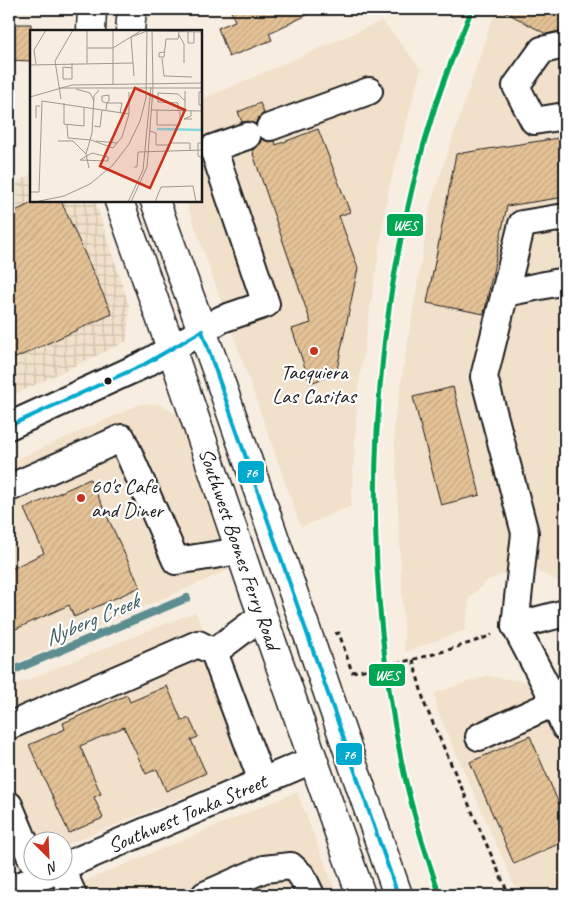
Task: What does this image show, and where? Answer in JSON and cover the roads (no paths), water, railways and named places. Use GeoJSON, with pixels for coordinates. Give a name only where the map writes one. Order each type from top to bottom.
{"type":"FeatureCollection","features":[{"type":"Feature","properties":{"kind":"main road"},"geometry":{"type":"LineString","coordinates":[[90,30],[92,9]]}},
{"type":"Feature","properties":{"kind":"main road"},"geometry":{"type":"LineString","coordinates":[[130,30],[132,9]]}},
{"type":"Feature","properties":{"kind":"main road","name":"Southwest Boones Ferry Road"},"geometry":{"type":"LineString","coordinates":[[118,202],[172,348],[262,616],[361,895]]}},
{"type":"Feature","properties":{"kind":"main road","name":"Southwest Boones Ferry Road"},"geometry":{"type":"LineString","coordinates":[[155,202],[398,895]]}},
{"type":"Feature","properties":{"kind":"street"},"geometry":{"type":"LineString","coordinates":[[565,45],[542,50],[516,86],[534,121],[565,116]]}},
{"type":"Feature","properties":{"kind":"street"},"geometry":{"type":"LineString","coordinates":[[9,426],[145,364],[222,319],[266,304],[213,148],[369,91]]}},
{"type":"Feature","properties":{"kind":"street"},"geometry":{"type":"LineString","coordinates":[[565,217],[522,224],[484,378],[525,533],[515,626],[565,727]]}},
{"type":"Feature","properties":{"kind":"street"},"geometry":{"type":"LineString","coordinates":[[505,293],[565,281]]}},
{"type":"Feature","properties":{"kind":"street"},"geometry":{"type":"LineString","coordinates":[[9,488],[122,438],[176,561],[240,551]]}},
{"type":"Feature","properties":{"kind":"street"},"geometry":{"type":"LineString","coordinates":[[515,626],[565,613]]}},
{"type":"Feature","properties":{"kind":"street"},"geometry":{"type":"LineString","coordinates":[[214,652],[262,616]]}},
{"type":"Feature","properties":{"kind":"street"},"geometry":{"type":"LineString","coordinates":[[9,726],[198,644],[214,652],[262,781]]}},
{"type":"Feature","properties":{"kind":"street"},"geometry":{"type":"LineString","coordinates":[[479,737],[554,702]]}},
{"type":"Feature","properties":{"kind":"street","name":"Southwest Tonka Street"},"geometry":{"type":"LineString","coordinates":[[72,860],[312,760]]}},
{"type":"Feature","properties":{"kind":"street"},"geometry":{"type":"LineString","coordinates":[[9,805],[25,832]]}},
{"type":"Feature","properties":{"kind":"street"},"geometry":{"type":"LineString","coordinates":[[205,895],[264,869],[291,866],[302,876],[311,895]]}},
{"type":"Feature","properties":{"kind":"street","name":"Southwest Tonka Street"},"geometry":{"type":"LineString","coordinates":[[9,890],[25,882]]}},
{"type":"Feature","properties":{"kind":"street"},"geometry":{"type":"LineString","coordinates":[[60,882],[73,895]]}},
{"type":"Feature","properties":{"kind":"waterway","name":"Nyberg Creek"},"geometry":{"type":"LineString","coordinates":[[9,672],[187,598]]}},
{"type":"Feature","properties":{"kind":"place","name":"Tacquiera Las Casitas"},"geometry":{"type":"Point","coordinates":[314,351]}},
{"type":"Feature","properties":{"kind":"place","name":"60's Cafe and Diner"},"geometry":{"type":"Point","coordinates":[81,498]}}]}
